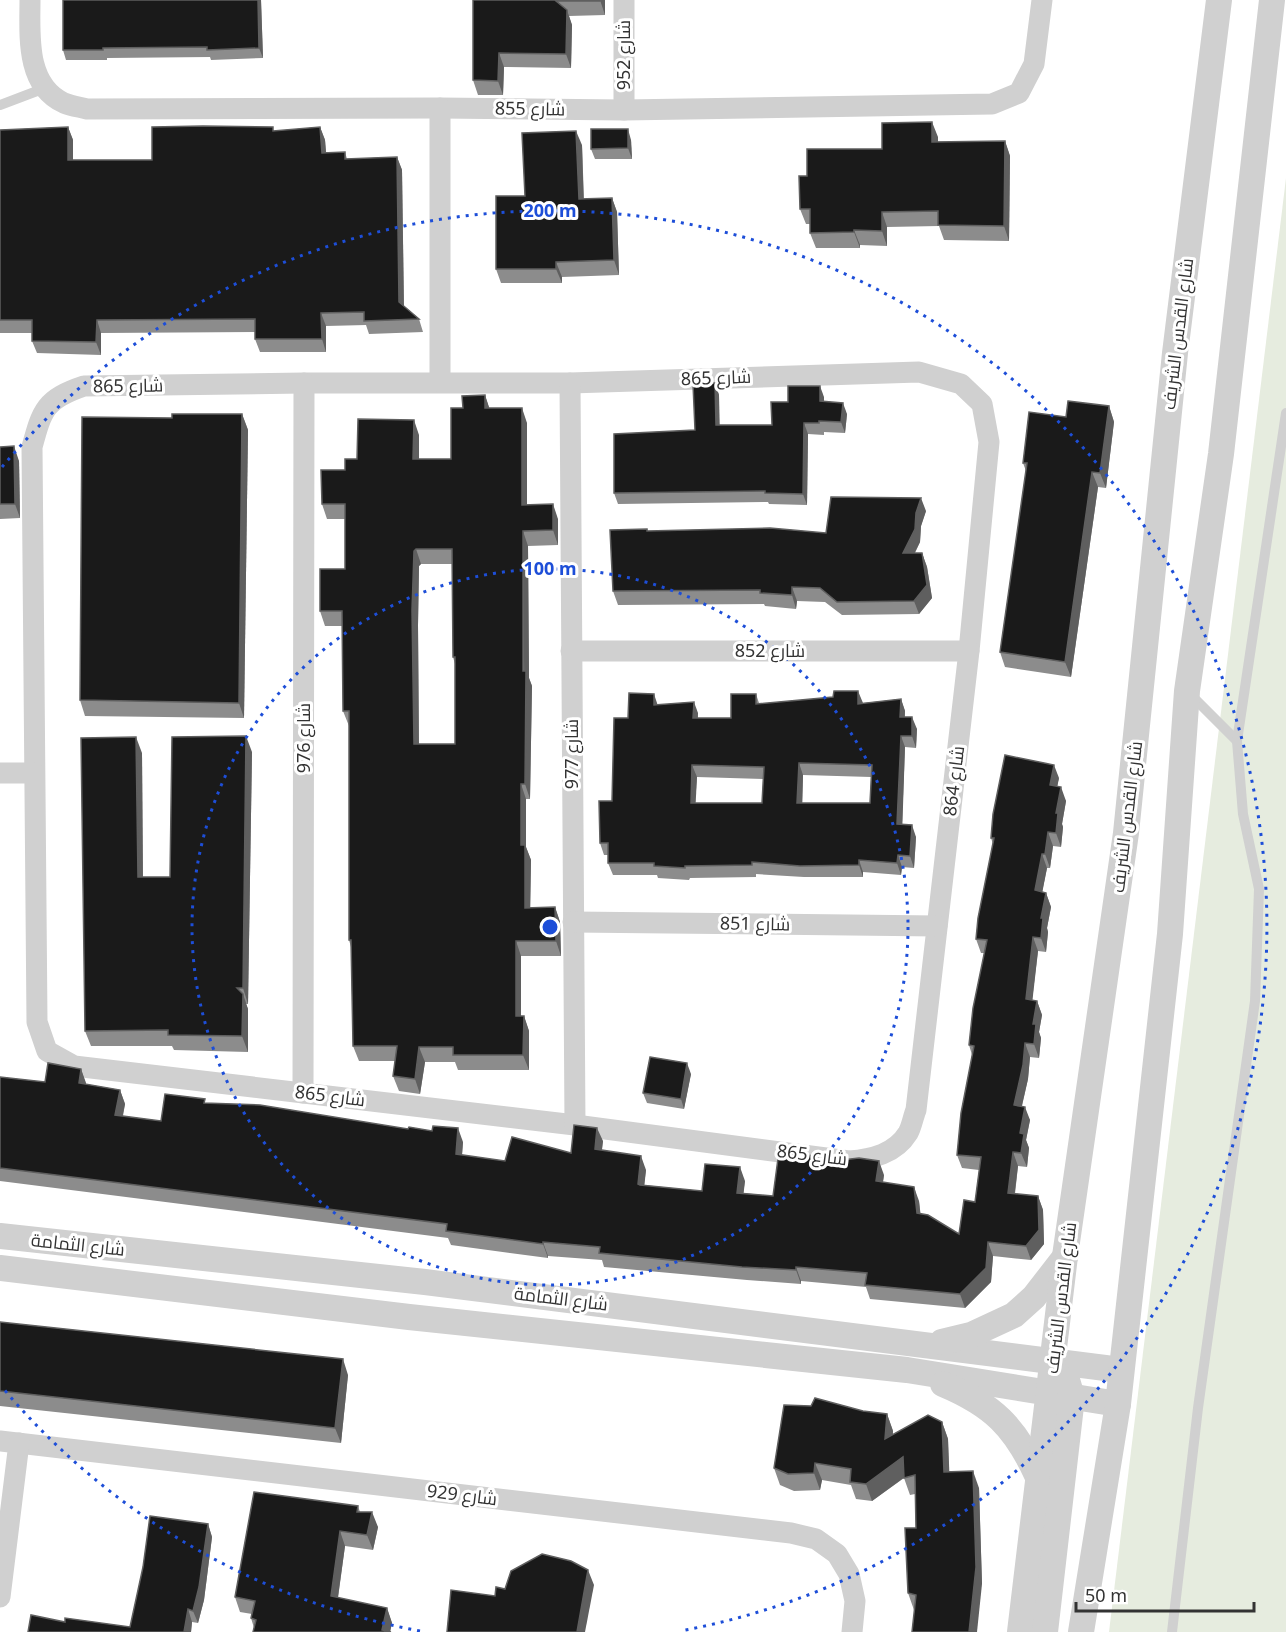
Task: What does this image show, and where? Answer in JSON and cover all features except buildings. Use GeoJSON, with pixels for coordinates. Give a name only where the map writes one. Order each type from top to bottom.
{"type":"FeatureCollection","features":[{"type":"Feature","properties":{"kind":"street"},"geometry":{"type":"LineString","coordinates":[[30,0],[30,45],[34,66],[45,88]]}},
{"type":"Feature","properties":{"kind":"street","name":"شارع 952"},"geometry":{"type":"LineString","coordinates":[[624,0],[624,110]]}},
{"type":"Feature","properties":{"kind":"street","name":"شارع 855"},"geometry":{"type":"LineString","coordinates":[[45,88],[62,103],[87,110],[440,108],[624,110],[992,104],[1019,93],[1034,64],[1042,0]]}},
{"type":"Feature","properties":{"kind":"street","name":"شارع القدس الشريف"},"geometry":{"type":"LineString","coordinates":[[1020,1632],[1037,1475],[1060,1395],[1053,1361],[1065,1256],[1126,833],[1175,353],[1219,0]]}},
{"type":"Feature","properties":{"kind":"street"},"geometry":{"type":"LineString","coordinates":[[1081,1632],[1118,1404],[1170,934],[1187,691],[1221,454],[1272,0]]}},
{"type":"Feature","properties":{"kind":"street"},"geometry":{"type":"LineString","coordinates":[[440,108],[440,382]]}},
{"type":"Feature","properties":{"kind":"street","name":"شارع 865"},"geometry":{"type":"LineString","coordinates":[[892,1150],[872,1159],[849,1161],[575,1125],[74,1066],[47,1051],[37,1022],[32,447],[38,423],[47,405],[65,393],[84,386],[304,382],[570,383],[918,372],[961,384],[982,404]]}},
{"type":"Feature","properties":{"kind":"street","name":"شارع 976"},"geometry":{"type":"LineString","coordinates":[[303,1093],[304,382]]}},
{"type":"Feature","properties":{"kind":"street","name":"شارع 977"},"geometry":{"type":"LineString","coordinates":[[570,383],[575,1125]]}},
{"type":"Feature","properties":{"kind":"street","name":"شارع 864"},"geometry":{"type":"LineString","coordinates":[[892,1150],[908,1133],[916,1110],[969,651],[989,442],[982,404]]}},
{"type":"Feature","properties":{"kind":"street","name":"شارع 852"},"geometry":{"type":"LineString","coordinates":[[571,651],[969,651]]}},
{"type":"Feature","properties":{"kind":"street"},"geometry":{"type":"LineString","coordinates":[[0,773],[34,773]]}},
{"type":"Feature","properties":{"kind":"street","name":"شارع 851"},"geometry":{"type":"LineString","coordinates":[[573,922],[937,926]]}},
{"type":"Feature","properties":{"kind":"street","name":"شارع الثمامة"},"geometry":{"type":"LineString","coordinates":[[0,1236],[425,1282],[1121,1370]]}},
{"type":"Feature","properties":{"kind":"street"},"geometry":{"type":"LineString","coordinates":[[922,1345],[971,1335],[1014,1315],[1034,1297],[1065,1256]]}},
{"type":"Feature","properties":{"kind":"street","name":"شارع الثمامة"},"geometry":{"type":"LineString","coordinates":[[0,1269],[410,1317],[907,1370],[1118,1404]]}},
{"type":"Feature","properties":{"kind":"street"},"geometry":{"type":"LineString","coordinates":[[907,1370],[965,1393],[1000,1419],[1015,1434],[1037,1475]]}},
{"type":"Feature","properties":{"kind":"street"},"geometry":{"type":"LineString","coordinates":[[1045,1632],[1060,1395]]}},
{"type":"Feature","properties":{"kind":"street"},"geometry":{"type":"LineString","coordinates":[[0,1597],[10,1442]]}},
{"type":"Feature","properties":{"kind":"street","name":"شارع 929"},"geometry":{"type":"LineString","coordinates":[[10,1442],[792,1533],[816,1539],[837,1554],[849,1574],[855,1601],[852,1632]]}},
{"type":"Feature","properties":{"kind":"lane"},"geometry":{"type":"LineString","coordinates":[[0,105],[45,88]]}},
{"type":"Feature","properties":{"kind":"lane"},"geometry":{"type":"LineString","coordinates":[[1172,1632],[1198,1408],[1255,1000],[1259,889],[1243,814],[1237,741],[1286,414]]}},
{"type":"Feature","properties":{"kind":"lane"},"geometry":{"type":"LineString","coordinates":[[1187,691],[1237,741]]}},
{"type":"Feature","properties":{"kind":"shaded area"},"geometry":{"type":"Polygon","coordinates":[[[1286,178],[1286,1632],[1109,1632],[1286,178]]]}}]}
